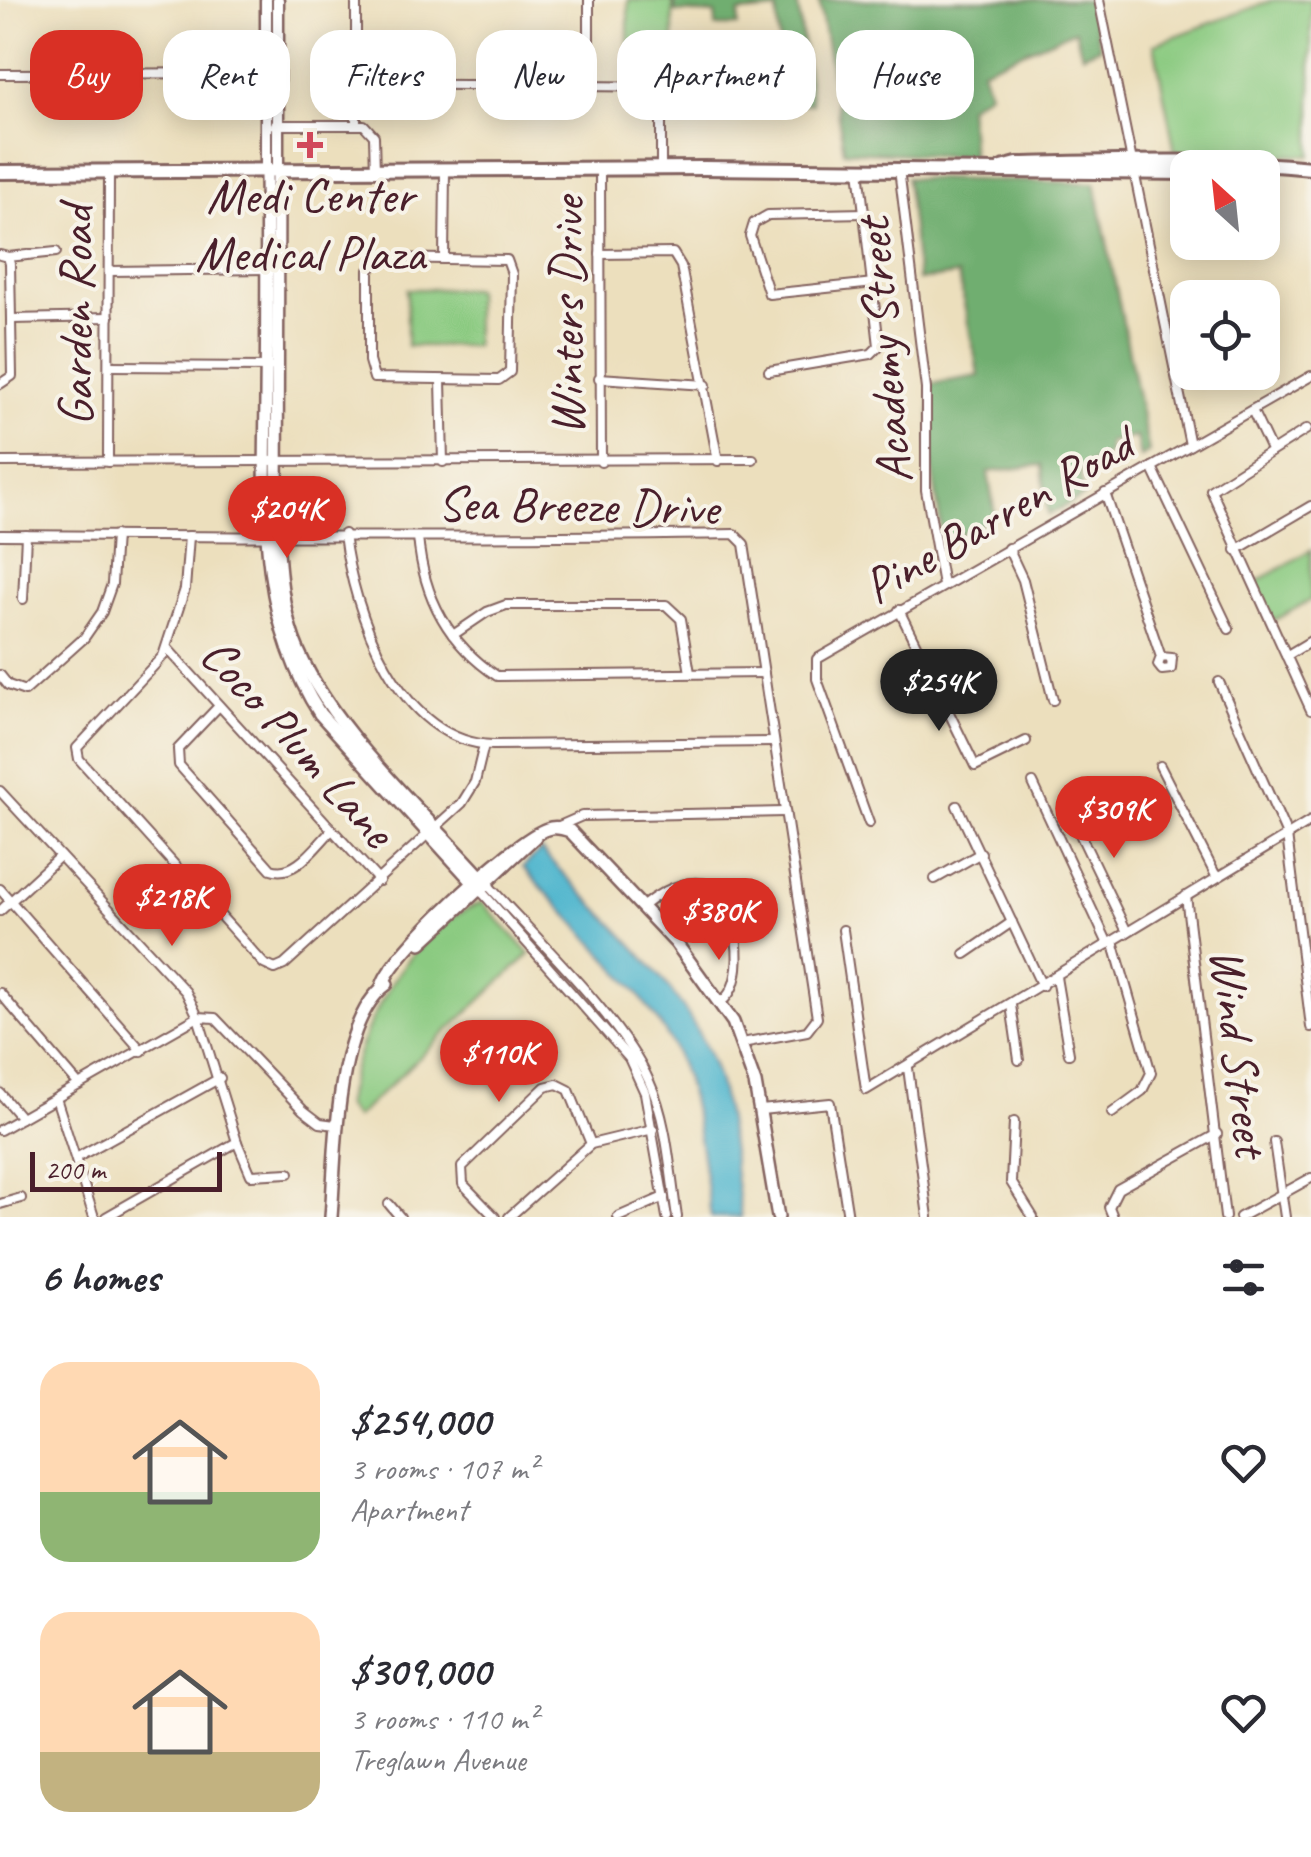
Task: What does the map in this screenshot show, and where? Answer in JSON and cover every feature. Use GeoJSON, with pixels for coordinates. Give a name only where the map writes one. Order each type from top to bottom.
{"type":"FeatureCollection","features":[{"type":"Feature","properties":{"kind":"highway"},"geometry":{"type":"LineString","coordinates":[[0,172],[1000,169],[1017,173],[1252,162],[1311,169]]}},
{"type":"Feature","properties":{"kind":"highway"},"geometry":{"type":"LineString","coordinates":[[1134,168],[1170,171]]}},
{"type":"Feature","properties":{"kind":"highway"},"geometry":{"type":"LineString","coordinates":[[1280,171],[1311,169]]}},
{"type":"Feature","properties":{"kind":"main road"},"geometry":{"type":"LineString","coordinates":[[272,173],[272,535],[285,609],[304,665],[334,713],[481,884]]}},
{"type":"Feature","properties":{"kind":"main road"},"geometry":{"type":"LineString","coordinates":[[331,1217],[335,1125],[348,1059],[382,987],[414,940],[536,836],[556,827],[582,840],[643,906],[721,1002],[742,1043],[761,1110],[778,1217]]}},
{"type":"Feature","properties":{"kind":"street"},"geometry":{"type":"LineString","coordinates":[[266,0],[268,30]]}},
{"type":"Feature","properties":{"kind":"street"},"geometry":{"type":"LineString","coordinates":[[276,30],[278,0]]}},
{"type":"Feature","properties":{"kind":"street"},"geometry":{"type":"LineString","coordinates":[[356,0],[356,30]]}},
{"type":"Feature","properties":{"kind":"street"},"geometry":{"type":"LineString","coordinates":[[589,0],[589,30]]}},
{"type":"Feature","properties":{"kind":"street"},"geometry":{"type":"LineString","coordinates":[[1099,0],[1190,444]]}},
{"type":"Feature","properties":{"kind":"street"},"geometry":{"type":"LineString","coordinates":[[0,74],[163,73]]}},
{"type":"Feature","properties":{"kind":"street"},"geometry":{"type":"LineString","coordinates":[[272,120],[272,173]]}},
{"type":"Feature","properties":{"kind":"street"},"geometry":{"type":"LineString","coordinates":[[661,120],[661,169]]}},
{"type":"Feature","properties":{"kind":"street"},"geometry":{"type":"LineString","coordinates":[[272,125],[356,124],[373,133],[376,172]]}},
{"type":"Feature","properties":{"kind":"street","name":"Winters Drive"},"geometry":{"type":"LineString","coordinates":[[600,169],[600,462]]}},
{"type":"Feature","properties":{"kind":"street"},"geometry":{"type":"LineString","coordinates":[[769,370],[876,351],[881,339],[859,169]]}},
{"type":"Feature","properties":{"kind":"street","name":"Academy Street"},"geometry":{"type":"LineString","coordinates":[[900,169],[926,389],[926,490],[943,585]]}},
{"type":"Feature","properties":{"kind":"street","name":"Garden Road"},"geometry":{"type":"LineString","coordinates":[[108,462],[109,171]]}},
{"type":"Feature","properties":{"kind":"street"},"geometry":{"type":"LineString","coordinates":[[444,258],[445,171]]}},
{"type":"Feature","properties":{"kind":"street"},"geometry":{"type":"LineString","coordinates":[[866,213],[768,214],[754,224],[750,236],[769,294],[874,283]]}},
{"type":"Feature","properties":{"kind":"street"},"geometry":{"type":"LineString","coordinates":[[0,384],[12,376],[12,319],[4,256],[56,252]]}},
{"type":"Feature","properties":{"kind":"street"},"geometry":{"type":"LineString","coordinates":[[600,254],[673,253],[682,266],[718,462]]}},
{"type":"Feature","properties":{"kind":"street"},"geometry":{"type":"LineString","coordinates":[[382,258],[502,258],[510,265],[512,366],[499,380],[441,380],[380,380],[372,376],[369,270],[382,258]]}},
{"type":"Feature","properties":{"kind":"street"},"geometry":{"type":"LineString","coordinates":[[110,271],[272,269]]}},
{"type":"Feature","properties":{"kind":"street"},"geometry":{"type":"LineString","coordinates":[[12,319],[109,318]]}},
{"type":"Feature","properties":{"kind":"street"},"geometry":{"type":"LineString","coordinates":[[109,366],[272,367]]}},
{"type":"Feature","properties":{"kind":"street","name":"Pine Barren Road"},"geometry":{"type":"LineString","coordinates":[[869,823],[815,669],[817,659],[1311,376]]}},
{"type":"Feature","properties":{"kind":"street"},"geometry":{"type":"LineString","coordinates":[[599,378],[706,385]]}},
{"type":"Feature","properties":{"kind":"street"},"geometry":{"type":"LineString","coordinates":[[441,380],[443,462]]}},
{"type":"Feature","properties":{"kind":"street"},"geometry":{"type":"LineString","coordinates":[[1252,410],[1271,450]]}},
{"type":"Feature","properties":{"kind":"street"},"geometry":{"type":"LineString","coordinates":[[1308,428],[1216,483],[1211,497],[1311,710]]}},
{"type":"Feature","properties":{"kind":"street"},"geometry":{"type":"LineString","coordinates":[[0,462],[752,459]]}},
{"type":"Feature","properties":{"kind":"street"},"geometry":{"type":"LineString","coordinates":[[1152,466],[1229,629]]}},
{"type":"Feature","properties":{"kind":"street"},"geometry":{"type":"LineString","coordinates":[[1105,493],[1161,656]]}},
{"type":"Feature","properties":{"kind":"street"},"geometry":{"type":"LineString","coordinates":[[1236,550],[1311,506]]}},
{"type":"Feature","properties":{"kind":"street"},"geometry":{"type":"LineString","coordinates":[[344,534],[356,601],[382,661],[438,724],[456,737],[484,744],[772,742]]}},
{"type":"Feature","properties":{"kind":"street","name":"Sea Breeze Drive"},"geometry":{"type":"LineString","coordinates":[[0,535],[734,534],[744,544],[817,1020],[808,1031],[742,1043]]}},
{"type":"Feature","properties":{"kind":"street"},"geometry":{"type":"LineString","coordinates":[[0,675],[8,684],[25,691],[84,638],[109,596],[115,535]]}},
{"type":"Feature","properties":{"kind":"street"},"geometry":{"type":"LineString","coordinates":[[23,599],[26,536]]}},
{"type":"Feature","properties":{"kind":"street"},"geometry":{"type":"LineString","coordinates":[[189,536],[185,589],[167,648],[145,680],[77,748],[79,759],[264,964],[275,969],[284,965],[433,830],[470,792],[484,744]]}},
{"type":"Feature","properties":{"kind":"street"},"geometry":{"type":"LineString","coordinates":[[418,537],[421,573],[453,636],[470,658],[497,676],[764,673]]}},
{"type":"Feature","properties":{"kind":"street"},"geometry":{"type":"LineString","coordinates":[[1008,548],[1023,580],[1053,700]]}},
{"type":"Feature","properties":{"kind":"street"},"geometry":{"type":"LineString","coordinates":[[453,636],[487,612],[506,606],[666,605],[681,619],[690,673]]}},
{"type":"Feature","properties":{"kind":"street"},"geometry":{"type":"LineString","coordinates":[[900,610],[976,766],[1026,741]]}},
{"type":"Feature","properties":{"kind":"street"},"geometry":{"type":"LineString","coordinates":[[1286,656],[1311,641]]}},
{"type":"Feature","properties":{"kind":"street","name":"Coco Plum Lane"},"geometry":{"type":"LineString","coordinates":[[167,648],[379,882]]}},
{"type":"Feature","properties":{"kind":"street"},"geometry":{"type":"LineString","coordinates":[[1219,682],[1287,834],[1311,1027]]}},
{"type":"Feature","properties":{"kind":"street"},"geometry":{"type":"LineString","coordinates":[[220,706],[178,749],[179,764],[271,869],[292,869],[332,830]]}},
{"type":"Feature","properties":{"kind":"street"},"geometry":{"type":"LineString","coordinates":[[1160,766],[1216,876]]}},
{"type":"Feature","properties":{"kind":"street"},"geometry":{"type":"LineString","coordinates":[[1034,782],[1110,942],[1152,1073],[1142,1091],[1112,1112]]}},
{"type":"Feature","properties":{"kind":"street"},"geometry":{"type":"LineString","coordinates":[[0,791],[186,992],[198,1016],[251,1175],[289,1173]]}},
{"type":"Feature","properties":{"kind":"street"},"geometry":{"type":"LineString","coordinates":[[957,806],[1042,986]]}},
{"type":"Feature","properties":{"kind":"street"},"geometry":{"type":"LineString","coordinates":[[1067,807],[1128,932]]}},
{"type":"Feature","properties":{"kind":"street"},"geometry":{"type":"LineString","coordinates":[[556,827],[582,816],[783,812]]}},
{"type":"Feature","properties":{"kind":"street"},"geometry":{"type":"LineString","coordinates":[[844,930],[866,1090],[1311,821]]}},
{"type":"Feature","properties":{"kind":"street"},"geometry":{"type":"LineString","coordinates":[[935,879],[981,853]]}},
{"type":"Feature","properties":{"kind":"street"},"geometry":{"type":"LineString","coordinates":[[0,911],[60,856]]}},
{"type":"Feature","properties":{"kind":"street"},"geometry":{"type":"LineString","coordinates":[[481,884],[630,1058],[645,1093],[676,1217]]}},
{"type":"Feature","properties":{"kind":"street"},"geometry":{"type":"LineString","coordinates":[[481,884],[632,1050],[650,1083],[669,1196],[667,1217]]}},
{"type":"Feature","properties":{"kind":"street"},"geometry":{"type":"LineString","coordinates":[[643,906],[681,884],[706,884],[723,892],[738,976],[732,992],[721,1002]]}},
{"type":"Feature","properties":{"kind":"street"},"geometry":{"type":"LineString","coordinates":[[0,889],[142,1051]]}},
{"type":"Feature","properties":{"kind":"street","name":"Wind Street"},"geometry":{"type":"LineString","coordinates":[[1186,896],[1225,1217]]}},
{"type":"Feature","properties":{"kind":"street"},"geometry":{"type":"LineString","coordinates":[[965,954],[1012,922]]}},
{"type":"Feature","properties":{"kind":"street"},"geometry":{"type":"LineString","coordinates":[[1056,977],[1070,1054]]}},
{"type":"Feature","properties":{"kind":"street"},"geometry":{"type":"LineString","coordinates":[[0,993],[79,1084]]}},
{"type":"Feature","properties":{"kind":"street"},"geometry":{"type":"LineString","coordinates":[[1011,1005],[1019,1060]]}},
{"type":"Feature","properties":{"kind":"street"},"geometry":{"type":"LineString","coordinates":[[0,1130],[198,1016],[215,1018],[303,1110],[320,1122],[335,1125]]}},
{"type":"Feature","properties":{"kind":"street"},"geometry":{"type":"LineString","coordinates":[[908,1068],[928,1217]]}},
{"type":"Feature","properties":{"kind":"street"},"geometry":{"type":"LineString","coordinates":[[76,1158],[220,1078]]}},
{"type":"Feature","properties":{"kind":"street"},"geometry":{"type":"LineString","coordinates":[[495,1217],[463,1184],[462,1167],[546,1088],[561,1085],[569,1090],[591,1144]]}},
{"type":"Feature","properties":{"kind":"street"},"geometry":{"type":"LineString","coordinates":[[0,1093],[21,1118]]}},
{"type":"Feature","properties":{"kind":"street"},"geometry":{"type":"LineString","coordinates":[[56,1098],[94,1217]]}},
{"type":"Feature","properties":{"kind":"street"},"geometry":{"type":"LineString","coordinates":[[761,1110],[830,1103],[848,1217]]}},
{"type":"Feature","properties":{"kind":"street"},"geometry":{"type":"LineString","coordinates":[[1014,1122],[1011,1182],[1033,1216]]}},
{"type":"Feature","properties":{"kind":"street"},"geometry":{"type":"LineString","coordinates":[[509,1217],[591,1144],[653,1129]]}},
{"type":"Feature","properties":{"kind":"street"},"geometry":{"type":"LineString","coordinates":[[1114,1217],[1109,1206],[1118,1189],[1216,1134]]}},
{"type":"Feature","properties":{"kind":"street"},"geometry":{"type":"LineString","coordinates":[[106,1217],[237,1142]]}},
{"type":"Feature","properties":{"kind":"street"},"geometry":{"type":"LineString","coordinates":[[1274,1142],[1286,1217]]}},
{"type":"Feature","properties":{"kind":"street"},"geometry":{"type":"LineString","coordinates":[[1240,1217],[1311,1178]]}},
{"type":"Feature","properties":{"kind":"street"},"geometry":{"type":"LineString","coordinates":[[618,1217],[669,1196]]}},
{"type":"Feature","properties":{"kind":"street"},"geometry":{"type":"LineString","coordinates":[[0,1204],[21,1198]]}},
{"type":"Feature","properties":{"kind":"street"},"geometry":{"type":"LineString","coordinates":[[389,1204],[400,1217]]}},
{"type":"Feature","properties":{"kind":"green space"},"geometry":{"type":"Polygon","coordinates":[[[628,0],[673,0],[673,30],[628,30],[628,0]]]}},
{"type":"Feature","properties":{"kind":"green space"},"geometry":{"type":"Polygon","coordinates":[[[675,0],[797,0],[801,30],[778,30],[777,10],[739,13],[738,26],[716,27],[715,14],[675,12],[675,0]]]}},
{"type":"Feature","properties":{"kind":"green space"},"geometry":{"type":"Polygon","coordinates":[[[819,0],[1089,0],[1100,47],[1082,55],[1075,30],[982,69],[989,92],[974,102],[974,30],[836,30],[836,103],[819,0]]]}},
{"type":"Feature","properties":{"kind":"green space"},"geometry":{"type":"Polygon","coordinates":[[[1273,0],[1311,0],[1311,156],[1280,155],[1280,150],[1175,150],[1154,44],[1273,0]]]}},
{"type":"Feature","properties":{"kind":"green space"},"geometry":{"type":"Polygon","coordinates":[[[839,120],[969,120],[972,157],[844,151],[839,120]]]}},
{"type":"Feature","properties":{"kind":"green space"},"geometry":{"type":"Polygon","coordinates":[[[906,178],[1095,183],[1149,452],[1140,458],[1136,437],[1108,442],[1109,454],[1079,468],[1084,496],[1048,515],[1042,465],[988,472],[995,516],[943,543],[930,451],[931,384],[979,376],[958,275],[918,280],[906,178]]]}},
{"type":"Feature","properties":{"kind":"green space"},"geometry":{"type":"Polygon","coordinates":[[[407,289],[475,289],[475,346],[407,346],[407,289]]]}},
{"type":"Feature","properties":{"kind":"green space"},"geometry":{"type":"Polygon","coordinates":[[[1311,550],[1311,600],[1273,621],[1255,583],[1311,550]]]}},
{"type":"Feature","properties":{"kind":"green space"},"geometry":{"type":"Polygon","coordinates":[[[482,902],[530,954],[355,1118],[345,1106],[352,1076],[361,1046],[389,987],[430,936],[482,902]]]}},
{"type":"Feature","properties":{"kind":"water"},"geometry":{"type":"Polygon","coordinates":[[[541,850],[646,959],[691,1020],[720,1087],[741,1217],[711,1217],[694,1112],[675,1051],[627,981],[523,867],[541,850]]]}},
{"type":"Feature","properties":{"kind":"place","name":"Medi Center Medical Plaza"},"geometry":{"type":"Point","coordinates":[310,145]}}]}
